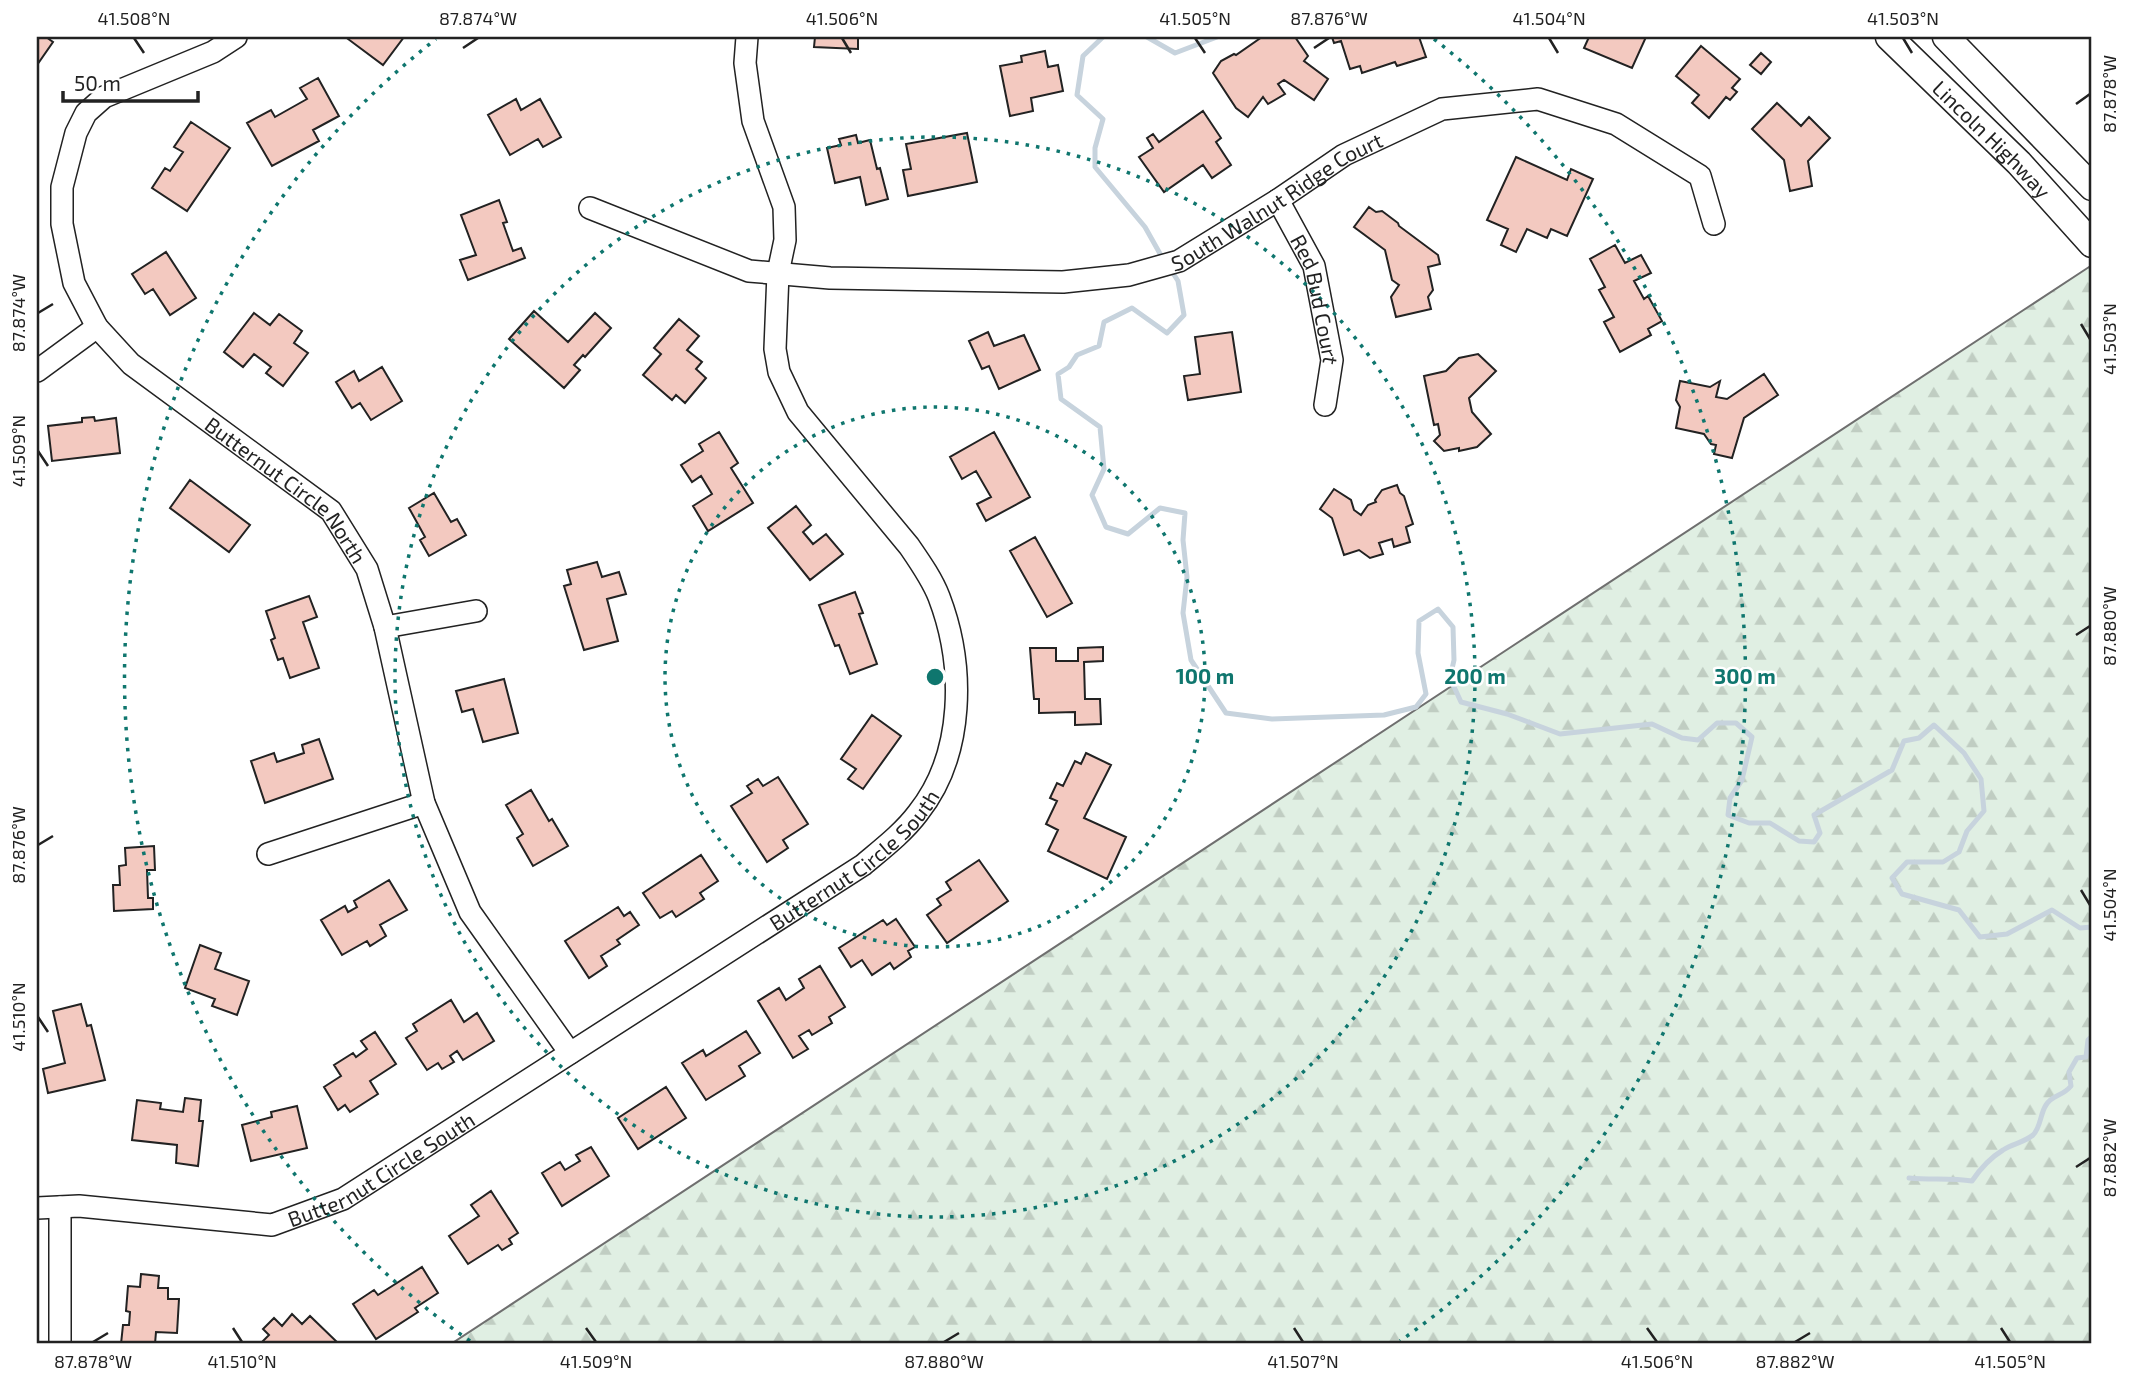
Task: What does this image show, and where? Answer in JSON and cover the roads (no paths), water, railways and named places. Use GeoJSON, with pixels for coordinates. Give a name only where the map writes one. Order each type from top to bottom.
{"type":"FeatureCollection","features":[{"type":"Feature","properties":{"kind":"main road","name":"Lincoln Highway"},"geometry":{"type":"LineString","coordinates":[[1889,37],[2019,163],[2092,244]]}},
{"type":"Feature","properties":{"kind":"main road","name":"Lincoln Highway"},"geometry":{"type":"LineString","coordinates":[[1946,37],[2092,187]]}},
{"type":"Feature","properties":{"kind":"street","name":"Butternut Circle North"},"geometry":{"type":"LineString","coordinates":[[236,37],[213,52],[104,97],[86,113],[76,133],[62,187],[62,224],[74,283],[97,327],[121,355],[155,383],[331,511],[367,569],[385,627],[424,803],[470,912],[570,1053]]}},
{"type":"Feature","properties":{"kind":"street","name":"Butternut Circle South"},"geometry":{"type":"LineString","coordinates":[[37,1208],[79,1206],[272,1225],[343,1199],[863,865],[889,844],[918,813],[932,792],[952,740],[957,704],[954,662],[938,596],[909,546],[814,432],[788,394],[779,372],[775,349],[778,273],[785,240],[784,207],[753,121],[745,63],[747,37]]}},
{"type":"Feature","properties":{"kind":"street","name":"South Walnut Ridge Court"},"geometry":{"type":"LineString","coordinates":[[590,208],[749,271],[830,278],[1063,282],[1129,275],[1179,261],[1278,200],[1344,155],[1441,108],[1538,99],[1615,124],[1700,176],[1714,224]]}},
{"type":"Feature","properties":{"kind":"street","name":"Red Bud Court"},"geometry":{"type":"LineString","coordinates":[[1278,200],[1314,267],[1332,360],[1325,405]]}},
{"type":"Feature","properties":{"kind":"street"},"geometry":{"type":"LineString","coordinates":[[37,371],[97,327]]}},
{"type":"Feature","properties":{"kind":"street"},"geometry":{"type":"LineString","coordinates":[[385,627],[476,611]]}},
{"type":"Feature","properties":{"kind":"street"},"geometry":{"type":"LineString","coordinates":[[268,853],[424,803]]}},
{"type":"Feature","properties":{"kind":"street"},"geometry":{"type":"LineString","coordinates":[[60,1207],[60,1344]]}},
{"type":"Feature","properties":{"kind":"waterway"},"geometry":{"type":"LineString","coordinates":[[1103,37],[1083,56],[1077,95],[1103,119],[1095,148],[1095,167],[1145,227],[1163,259]]}},
{"type":"Feature","properties":{"kind":"waterway"},"geometry":{"type":"LineString","coordinates":[[1147,37],[1175,53],[1217,37]]}},
{"type":"Feature","properties":{"kind":"waterway"},"geometry":{"type":"LineString","coordinates":[[1171,270],[1178,281],[1184,315],[1167,333],[1132,308],[1104,322],[1099,346],[1077,355],[1069,367],[1058,374],[1061,399],[1100,427],[1104,469],[1092,495],[1106,527],[1128,534],[1160,508],[1185,513],[1183,540],[1187,577],[1183,613],[1191,660],[1226,713],[1272,719],[1384,715],[1416,707],[1426,694],[1418,653],[1419,621],[1438,609],[1453,627],[1454,660],[1450,678],[1461,702],[1507,714],[1560,734],[1652,724],[1682,738],[1698,740],[1717,723],[1736,723],[1752,737],[1742,780],[1730,798],[1728,815],[1749,823],[1770,823],[1799,841],[1814,842],[1820,833],[1814,815],[1892,770],[1904,741],[1919,738],[1934,725],[1964,753],[1981,779],[1984,811],[1967,831],[1959,852],[1943,862],[1907,862],[1892,878],[1902,894],[1959,910],[1980,937],[2007,934],[2052,910],[2080,928],[2092,927]]}},
{"type":"Feature","properties":{"kind":"waterway"},"geometry":{"type":"LineString","coordinates":[[1909,1178],[1972,1181],[1998,1153],[2033,1135],[2049,1101],[2071,1086],[2069,1072],[2077,1058],[2086,1057],[2088,1040],[2092,1036]]}}]}
